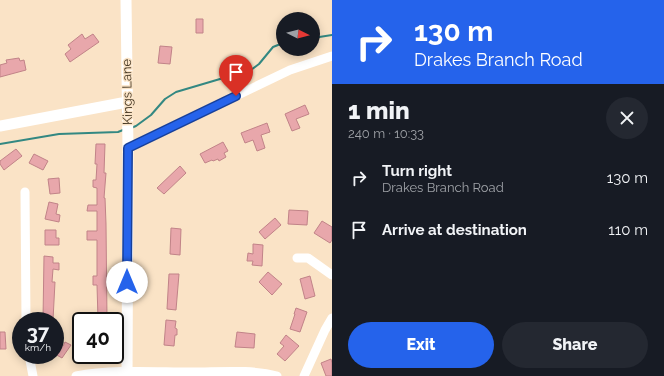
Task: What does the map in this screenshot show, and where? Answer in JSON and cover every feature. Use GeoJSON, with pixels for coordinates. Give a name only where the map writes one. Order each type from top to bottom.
{"type":"FeatureCollection","features":[{"type":"Feature","properties":{"kind":"street","name":"Kings Lane"},"geometry":{"type":"LineString","coordinates":[[126,0],[128,148],[127,374]]}},
{"type":"Feature","properties":{"kind":"street"},"geometry":{"type":"LineString","coordinates":[[128,148],[290,70],[332,56]]}},
{"type":"Feature","properties":{"kind":"street"},"geometry":{"type":"LineString","coordinates":[[0,126],[127,102]]}},
{"type":"Feature","properties":{"kind":"street"},"geometry":{"type":"LineString","coordinates":[[25,192],[26,312]]}},
{"type":"Feature","properties":{"kind":"street"},"geometry":{"type":"LineString","coordinates":[[297,258],[308,258],[332,275]]}},
{"type":"Feature","properties":{"kind":"street"},"geometry":{"type":"LineString","coordinates":[[304,376],[332,318]]}},
{"type":"Feature","properties":{"kind":"street"},"geometry":{"type":"LineString","coordinates":[[31,364],[33,376]]}},
{"type":"Feature","properties":{"kind":"street"},"geometry":{"type":"LineString","coordinates":[[76,376],[91,373],[127,374],[234,372],[277,376]]}},
{"type":"Feature","properties":{"kind":"building"},"geometry":{"type":"Polygon","coordinates":[[[196,19],[203,19],[203,33],[196,33],[196,19]]]}},
{"type":"Feature","properties":{"kind":"building"},"geometry":{"type":"Polygon","coordinates":[[[82,34],[85,39],[93,34],[99,42],[70,62],[65,54],[71,49],[68,45],[82,34]]]}},
{"type":"Feature","properties":{"kind":"building"},"geometry":{"type":"Polygon","coordinates":[[[160,46],[172,47],[170,64],[158,63],[160,46]]]}},
{"type":"Feature","properties":{"kind":"building"},"geometry":{"type":"Polygon","coordinates":[[[19,58],[20,61],[24,60],[26,70],[0,77],[0,65],[7,63],[6,60],[19,58]]]}},
{"type":"Feature","properties":{"kind":"building"},"geometry":{"type":"Polygon","coordinates":[[[305,105],[309,114],[296,119],[300,128],[292,131],[285,114],[305,105]]]}},
{"type":"Feature","properties":{"kind":"building"},"geometry":{"type":"Polygon","coordinates":[[[267,123],[270,132],[261,135],[265,148],[257,151],[253,140],[245,143],[241,133],[267,123]]]}},
{"type":"Feature","properties":{"kind":"building"},"geometry":{"type":"Polygon","coordinates":[[[223,142],[228,151],[224,153],[226,157],[219,161],[218,159],[205,163],[200,154],[223,142]]]}},
{"type":"Feature","properties":{"kind":"building"},"geometry":{"type":"Polygon","coordinates":[[[96,144],[105,144],[104,173],[106,173],[104,198],[106,224],[107,312],[98,312],[97,285],[93,285],[93,276],[97,276],[97,240],[87,240],[87,231],[97,231],[97,211],[87,211],[88,205],[97,205],[97,188],[93,187],[93,180],[96,180],[97,164],[95,164],[96,144]]]}},
{"type":"Feature","properties":{"kind":"building"},"geometry":{"type":"Polygon","coordinates":[[[16,149],[22,156],[4,170],[0,164],[0,161],[16,149]]]}},
{"type":"Feature","properties":{"kind":"building"},"geometry":{"type":"Polygon","coordinates":[[[34,154],[48,161],[43,170],[29,163],[34,154]]]}},
{"type":"Feature","properties":{"kind":"building"},"geometry":{"type":"Polygon","coordinates":[[[180,166],[186,173],[164,194],[157,188],[180,166]]]}},
{"type":"Feature","properties":{"kind":"building"},"geometry":{"type":"Polygon","coordinates":[[[59,178],[60,193],[50,194],[48,179],[59,178]]]}},
{"type":"Feature","properties":{"kind":"building"},"geometry":{"type":"Polygon","coordinates":[[[49,202],[58,204],[56,214],[60,215],[59,222],[45,219],[49,202]]]}},
{"type":"Feature","properties":{"kind":"building"},"geometry":{"type":"Polygon","coordinates":[[[289,210],[308,211],[307,225],[288,224],[289,210]]]}},
{"type":"Feature","properties":{"kind":"building"},"geometry":{"type":"Polygon","coordinates":[[[275,218],[281,225],[265,239],[259,232],[275,218]]]}},
{"type":"Feature","properties":{"kind":"building"},"geometry":{"type":"Polygon","coordinates":[[[322,221],[332,227],[332,240],[330,243],[314,233],[322,221]]]}},
{"type":"Feature","properties":{"kind":"building"},"geometry":{"type":"Polygon","coordinates":[[[171,228],[181,229],[180,255],[170,254],[171,228]]]}},
{"type":"Feature","properties":{"kind":"building"},"geometry":{"type":"Polygon","coordinates":[[[45,230],[56,230],[56,238],[59,238],[59,245],[45,245],[45,230]]]}},
{"type":"Feature","properties":{"kind":"building"},"geometry":{"type":"Polygon","coordinates":[[[253,244],[263,245],[262,266],[252,265],[253,261],[247,261],[248,253],[253,254],[253,244]]]}},
{"type":"Feature","properties":{"kind":"building"},"geometry":{"type":"Polygon","coordinates":[[[44,256],[53,257],[53,263],[59,263],[59,270],[53,269],[52,282],[55,282],[53,312],[43,312],[44,256]]]}},
{"type":"Feature","properties":{"kind":"building"},"geometry":{"type":"Polygon","coordinates":[[[268,272],[282,284],[272,295],[259,282],[268,272]]]}},
{"type":"Feature","properties":{"kind":"building"},"geometry":{"type":"Polygon","coordinates":[[[169,274],[179,274],[176,310],[167,309],[169,274]]]}},
{"type":"Feature","properties":{"kind":"building"},"geometry":{"type":"Polygon","coordinates":[[[310,276],[315,296],[305,299],[300,279],[310,276]]]}},
{"type":"Feature","properties":{"kind":"building"},"geometry":{"type":"Polygon","coordinates":[[[296,308],[307,312],[300,332],[290,329],[296,308]]]}},
{"type":"Feature","properties":{"kind":"building"},"geometry":{"type":"Polygon","coordinates":[[[166,320],[176,321],[175,328],[177,329],[177,335],[175,335],[174,346],[164,345],[166,320]]]}},
{"type":"Feature","properties":{"kind":"building"},"geometry":{"type":"Polygon","coordinates":[[[0,332],[5,332],[6,349],[0,349],[0,332]]]}},
{"type":"Feature","properties":{"kind":"building"},"geometry":{"type":"Polygon","coordinates":[[[237,332],[255,334],[254,348],[235,347],[237,332]]]}},
{"type":"Feature","properties":{"kind":"building"},"geometry":{"type":"Polygon","coordinates":[[[286,335],[299,346],[285,361],[277,354],[284,346],[280,343],[286,335]]]}},
{"type":"Feature","properties":{"kind":"building"},"geometry":{"type":"Polygon","coordinates":[[[65,342],[71,345],[64,355],[65,342]]]}},
{"type":"Feature","properties":{"kind":"building"},"geometry":{"type":"Polygon","coordinates":[[[331,359],[332,376],[326,376],[321,363],[331,359]]]}},
{"type":"Feature","properties":{"kind":"waterway"},"geometry":{"type":"LineString","coordinates":[[320,37],[332,35]]}},
{"type":"Feature","properties":{"kind":"waterway"},"geometry":{"type":"LineString","coordinates":[[131,128],[151,115],[165,99],[176,92],[220,79],[240,78],[259,64],[273,47],[276,46]]}},
{"type":"Feature","properties":{"kind":"waterway"},"geometry":{"type":"LineString","coordinates":[[0,144],[59,134],[118,132],[123,130]]}},
{"type":"Feature","properties":{"kind":"route"},"geometry":{"type":"LineString","coordinates":[[127,282],[128,148],[236,96]]}}]}
